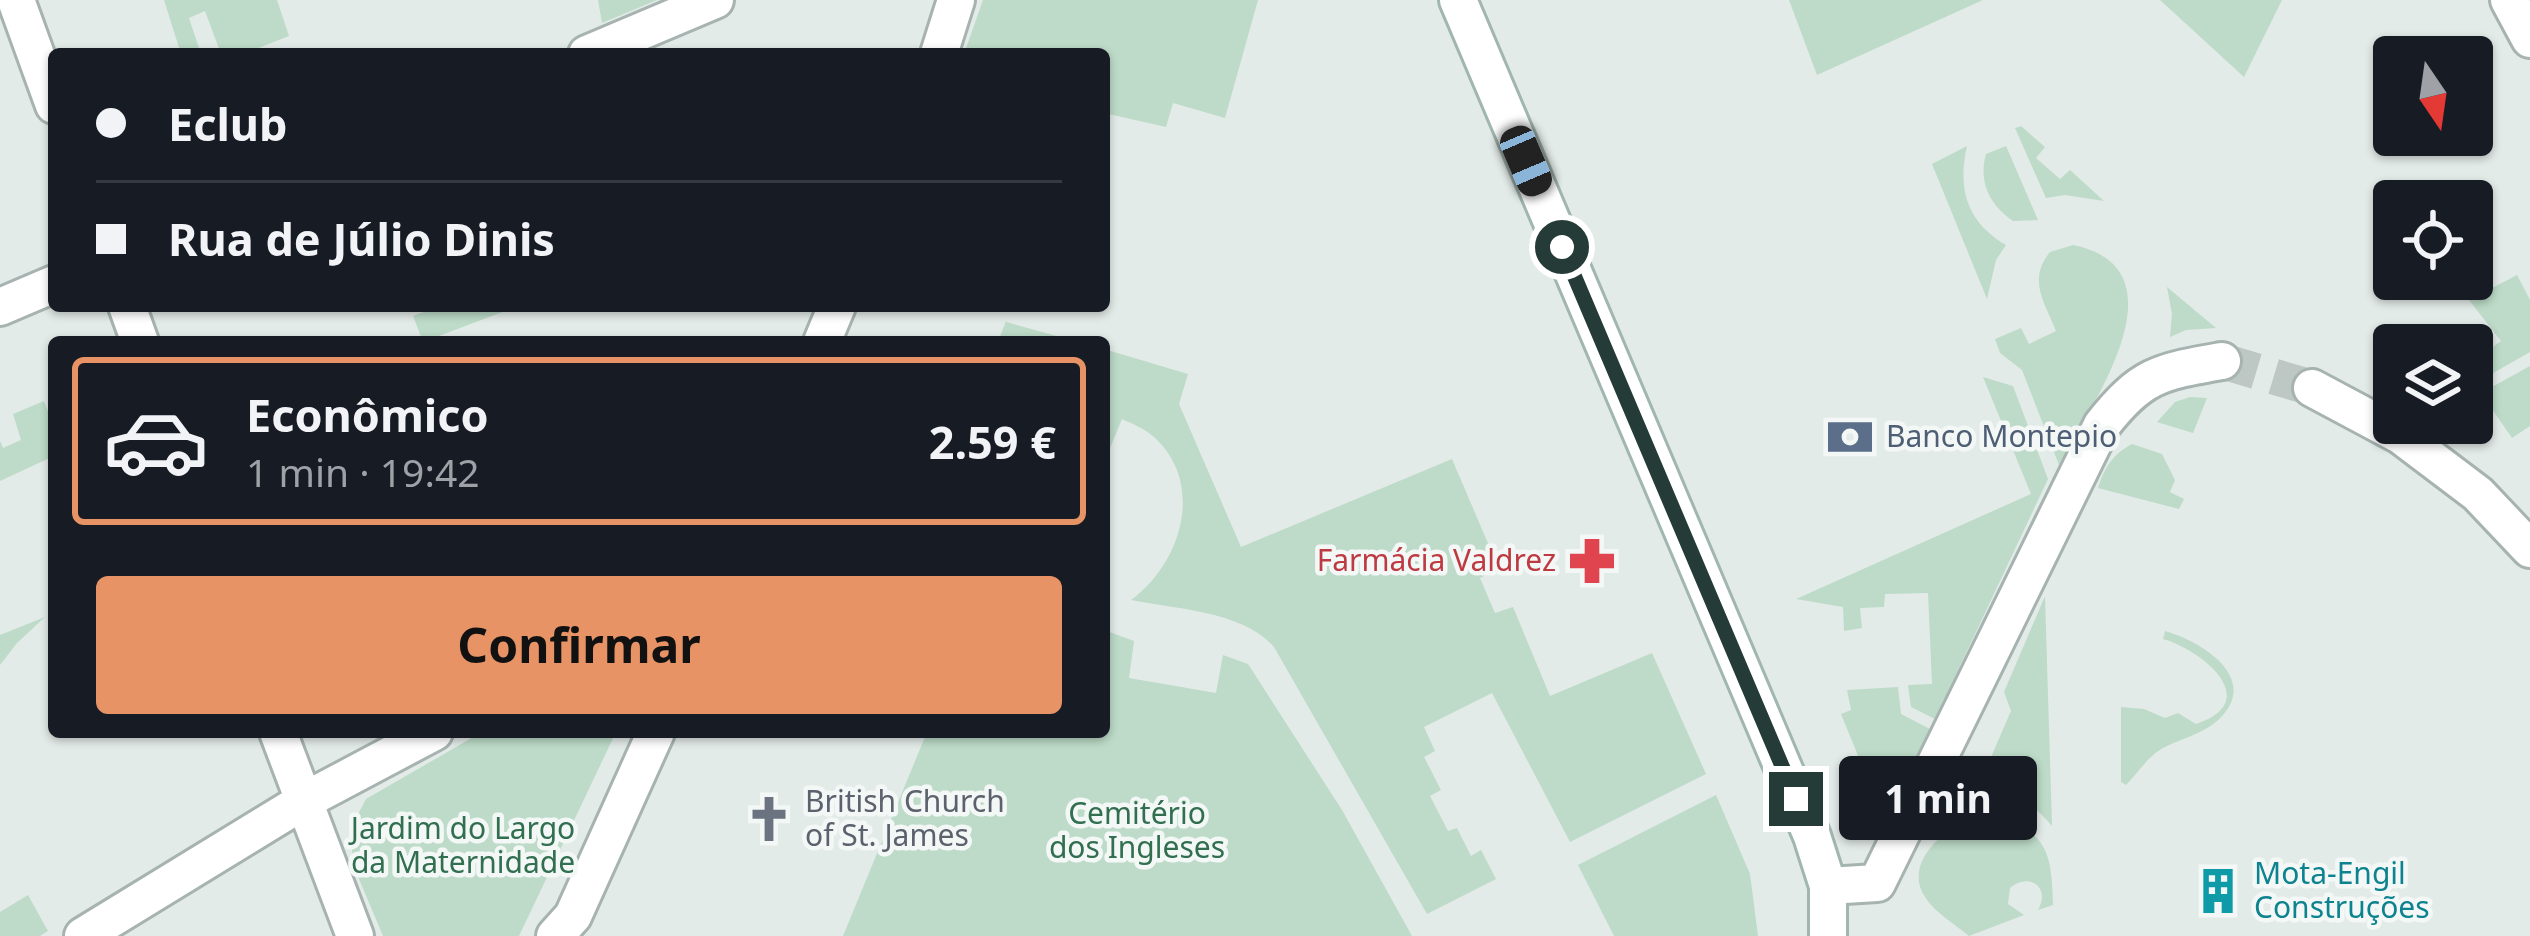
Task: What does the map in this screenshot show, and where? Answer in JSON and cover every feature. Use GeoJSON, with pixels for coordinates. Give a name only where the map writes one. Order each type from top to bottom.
{"type":"FeatureCollection","features":[{"type":"Feature","properties":{"kind":"street"},"geometry":{"type":"LineString","coordinates":[[16,0],[48,88]]}},
{"type":"Feature","properties":{"kind":"street"},"geometry":{"type":"LineString","coordinates":[[601,48],[715,0]]}},
{"type":"Feature","properties":{"kind":"street"},"geometry":{"type":"LineString","coordinates":[[941,48],[956,0]]}},
{"type":"Feature","properties":{"kind":"street"},"geometry":{"type":"LineString","coordinates":[[1458,0],[1812,836],[1828,886],[1828,936]]}},
{"type":"Feature","properties":{"kind":"street"},"geometry":{"type":"LineString","coordinates":[[2509,0],[2530,38]]}},
{"type":"Feature","properties":{"kind":"street"},"geometry":{"type":"LineString","coordinates":[[0,308],[48,287]]}},
{"type":"Feature","properties":{"kind":"street"},"geometry":{"type":"LineString","coordinates":[[1828,886],[1877,883],[2102,425],[2129,391],[2170,370],[2222,361]]}},
{"type":"Feature","properties":{"kind":"street"},"geometry":{"type":"LineString","coordinates":[[2312,388],[2416,447],[2478,494],[2530,549]]}},
{"type":"Feature","properties":{"kind":"street"},"geometry":{"type":"LineString","coordinates":[[280,738],[355,936]]}},
{"type":"Feature","properties":{"kind":"street"},"geometry":{"type":"LineString","coordinates":[[82,936],[302,802],[423,738]]}},
{"type":"Feature","properties":{"kind":"street"},"geometry":{"type":"LineString","coordinates":[[555,936],[573,916],[653,738]]}},
{"type":"Feature","properties":{"kind":"green space"},"geometry":{"type":"Polygon","coordinates":[[[164,0],[277,0],[289,36],[259,48],[219,48],[205,11],[189,18],[199,48],[179,48],[164,0]]]}},
{"type":"Feature","properties":{"kind":"green space"},"geometry":{"type":"Polygon","coordinates":[[[598,0],[657,0],[602,23],[598,0]]]}},
{"type":"Feature","properties":{"kind":"green space"},"geometry":{"type":"Polygon","coordinates":[[[983,0],[1258,0],[1225,118],[1173,103],[1166,127],[1110,114],[1110,48],[966,48],[983,0]]]}},
{"type":"Feature","properties":{"kind":"green space"},"geometry":{"type":"Polygon","coordinates":[[[1789,0],[1983,0],[1817,75],[1789,0]]]}},
{"type":"Feature","properties":{"kind":"green space"},"geometry":{"type":"Polygon","coordinates":[[[2160,0],[2282,0],[2244,77],[2160,0]]]}},
{"type":"Feature","properties":{"kind":"green space"},"geometry":{"type":"Polygon","coordinates":[[[2021,126],[2045,147],[2036,158],[2060,179],[2070,170],[2104,201],[2065,195],[2046,198],[2015,128],[2021,126]]]}},
{"type":"Feature","properties":{"kind":"green space"},"geometry":{"type":"Polygon","coordinates":[[[1967,146],[1963,176],[1968,203],[1982,226],[2006,245],[1996,260],[1987,299],[1932,164],[1967,146]]]}},
{"type":"Feature","properties":{"kind":"green space"},"geometry":{"type":"Polygon","coordinates":[[[2006,146],[2038,220],[2013,221],[1988,192],[1986,154],[2006,146]]]}},
{"type":"Feature","properties":{"kind":"green space"},"geometry":{"type":"Polygon","coordinates":[[[2073,245],[2107,259],[2124,282],[2128,310],[2107,377],[2059,465],[2022,370],[2000,353],[1995,339],[2021,328],[2029,344],[2056,331],[2040,292],[2040,272],[2050,252],[2073,245]]]}},
{"type":"Feature","properties":{"kind":"green space"},"geometry":{"type":"Polygon","coordinates":[[[2517,275],[2530,300],[2530,352],[2493,373],[2493,347],[2501,341],[2493,324],[2488,324],[2469,300],[2493,300],[2493,288],[2517,275]]]}},
{"type":"Feature","properties":{"kind":"green space"},"geometry":{"type":"Polygon","coordinates":[[[2167,287],[2216,328],[2186,330],[2170,337],[2167,287]]]}},
{"type":"Feature","properties":{"kind":"green space"},"geometry":{"type":"Polygon","coordinates":[[[502,312],[439,336],[421,336],[413,316],[502,312]]]}},
{"type":"Feature","properties":{"kind":"green space"},"geometry":{"type":"Polygon","coordinates":[[[1006,321],[1056,336],[1000,336],[1006,321]]]}},
{"type":"Feature","properties":{"kind":"green space"},"geometry":{"type":"Polygon","coordinates":[[[1110,351],[1188,374],[1179,404],[1241,547],[1452,459],[1499,569],[1480,578],[1495,613],[1513,607],[1550,696],[1652,653],[1706,774],[1570,842],[1492,693],[1424,727],[1435,751],[1424,757],[1441,790],[1430,796],[1448,831],[1457,828],[1471,856],[1481,850],[1496,879],[1427,914],[1274,647],[1261,635],[1227,619],[1131,600],[1163,566],[1174,545],[1183,500],[1170,456],[1154,437],[1122,419],[1110,448],[1110,351]]]}},
{"type":"Feature","properties":{"kind":"green space"},"geometry":{"type":"Polygon","coordinates":[[[2530,366],[2530,426],[2512,438],[2493,410],[2493,386],[2530,366]]]}},
{"type":"Feature","properties":{"kind":"green space"},"geometry":{"type":"Polygon","coordinates":[[[1983,377],[2013,386],[2048,479],[1935,719],[1911,707],[1908,685],[1932,684],[1928,593],[1885,594],[1884,607],[1860,608],[1862,628],[1844,631],[1843,607],[1796,599],[2031,494],[1983,377]]]}},
{"type":"Feature","properties":{"kind":"green space"},"geometry":{"type":"Polygon","coordinates":[[[2207,398],[2193,433],[2157,422],[2175,402],[2207,398]]]}},
{"type":"Feature","properties":{"kind":"green space"},"geometry":{"type":"Polygon","coordinates":[[[44,401],[48,459],[0,481],[0,441],[3,448],[21,440],[13,414],[44,401]]]}},
{"type":"Feature","properties":{"kind":"green space"},"geometry":{"type":"Polygon","coordinates":[[[2132,444],[2162,454],[2175,480],[2170,492],[2184,499],[2179,509],[2098,488],[2110,462],[2132,444]]]}},
{"type":"Feature","properties":{"kind":"green space"},"geometry":{"type":"Polygon","coordinates":[[[2045,596],[2052,826],[2018,799],[1998,793],[1975,794],[2011,711],[2004,692],[2045,596]]]}},
{"type":"Feature","properties":{"kind":"green space"},"geometry":{"type":"Polygon","coordinates":[[[45,617],[17,643],[0,665],[0,635],[45,617]]]}},
{"type":"Feature","properties":{"kind":"green space"},"geometry":{"type":"Polygon","coordinates":[[[2165,631],[2193,642],[2220,661],[2233,686],[2232,700],[2218,721],[2161,749],[2126,785],[2121,782],[2121,707],[2144,709],[2165,718],[2178,713],[2196,724],[2216,714],[2225,703],[2220,677],[2194,654],[2163,639],[2165,631]]]}},
{"type":"Feature","properties":{"kind":"green space","name":"Cemitério dos Ingleses"},"geometry":{"type":"Polygon","coordinates":[[[1110,632],[1134,641],[1129,678],[1216,693],[1223,655],[1248,664],[1342,810],[1412,936],[843,936],[925,738],[1110,738],[1110,632]]]}},
{"type":"Feature","properties":{"kind":"green space"},"geometry":{"type":"Polygon","coordinates":[[[1898,687],[1901,714],[1930,729],[1886,824],[1841,714],[1851,710],[1847,690],[1898,687]]]}},
{"type":"Feature","properties":{"kind":"green space","name":"Jardim do Largo da Maternidade"},"geometry":{"type":"Polygon","coordinates":[[[472,738],[613,738],[519,936],[383,936],[354,867],[351,841],[366,799],[472,738]]]}},
{"type":"Feature","properties":{"kind":"green space"},"geometry":{"type":"Polygon","coordinates":[[[1716,795],[1750,874],[1758,936],[1614,936],[1578,865],[1716,795]]]}},
{"type":"Feature","properties":{"kind":"green space"},"geometry":{"type":"Polygon","coordinates":[[[1975,817],[2015,825],[2038,840],[2050,865],[2053,905],[2038,910],[2040,889],[2031,882],[2017,883],[2010,888],[2008,904],[2024,915],[1969,936],[1929,903],[1919,884],[1919,871],[1940,837],[1975,817]]]}},
{"type":"Feature","properties":{"kind":"green space"},"geometry":{"type":"Polygon","coordinates":[[[28,895],[48,931],[40,936],[0,936],[0,912],[28,895]]]}},
{"type":"Feature","properties":{"kind":"tunnel"},"geometry":{"type":"LineString","coordinates":[[2222,361],[2312,388]]}},
{"type":"Feature","properties":{"kind":"place","name":"Banco Montepio"},"geometry":{"type":"Point","coordinates":[1850,437]}},
{"type":"Feature","properties":{"kind":"place","name":"Farmácia Valdrez"},"geometry":{"type":"Point","coordinates":[1592,561]}},
{"type":"Feature","properties":{"kind":"place","name":"British Church of St. James"},"geometry":{"type":"Point","coordinates":[769,819]}},
{"type":"Feature","properties":{"kind":"place","name":"Mota-Engil Construções"},"geometry":{"type":"Point","coordinates":[2218,891]}},
{"type":"Feature","properties":{"kind":"route"},"geometry":{"type":"LineString","coordinates":[[1562,247],[1796,799]]}}]}
